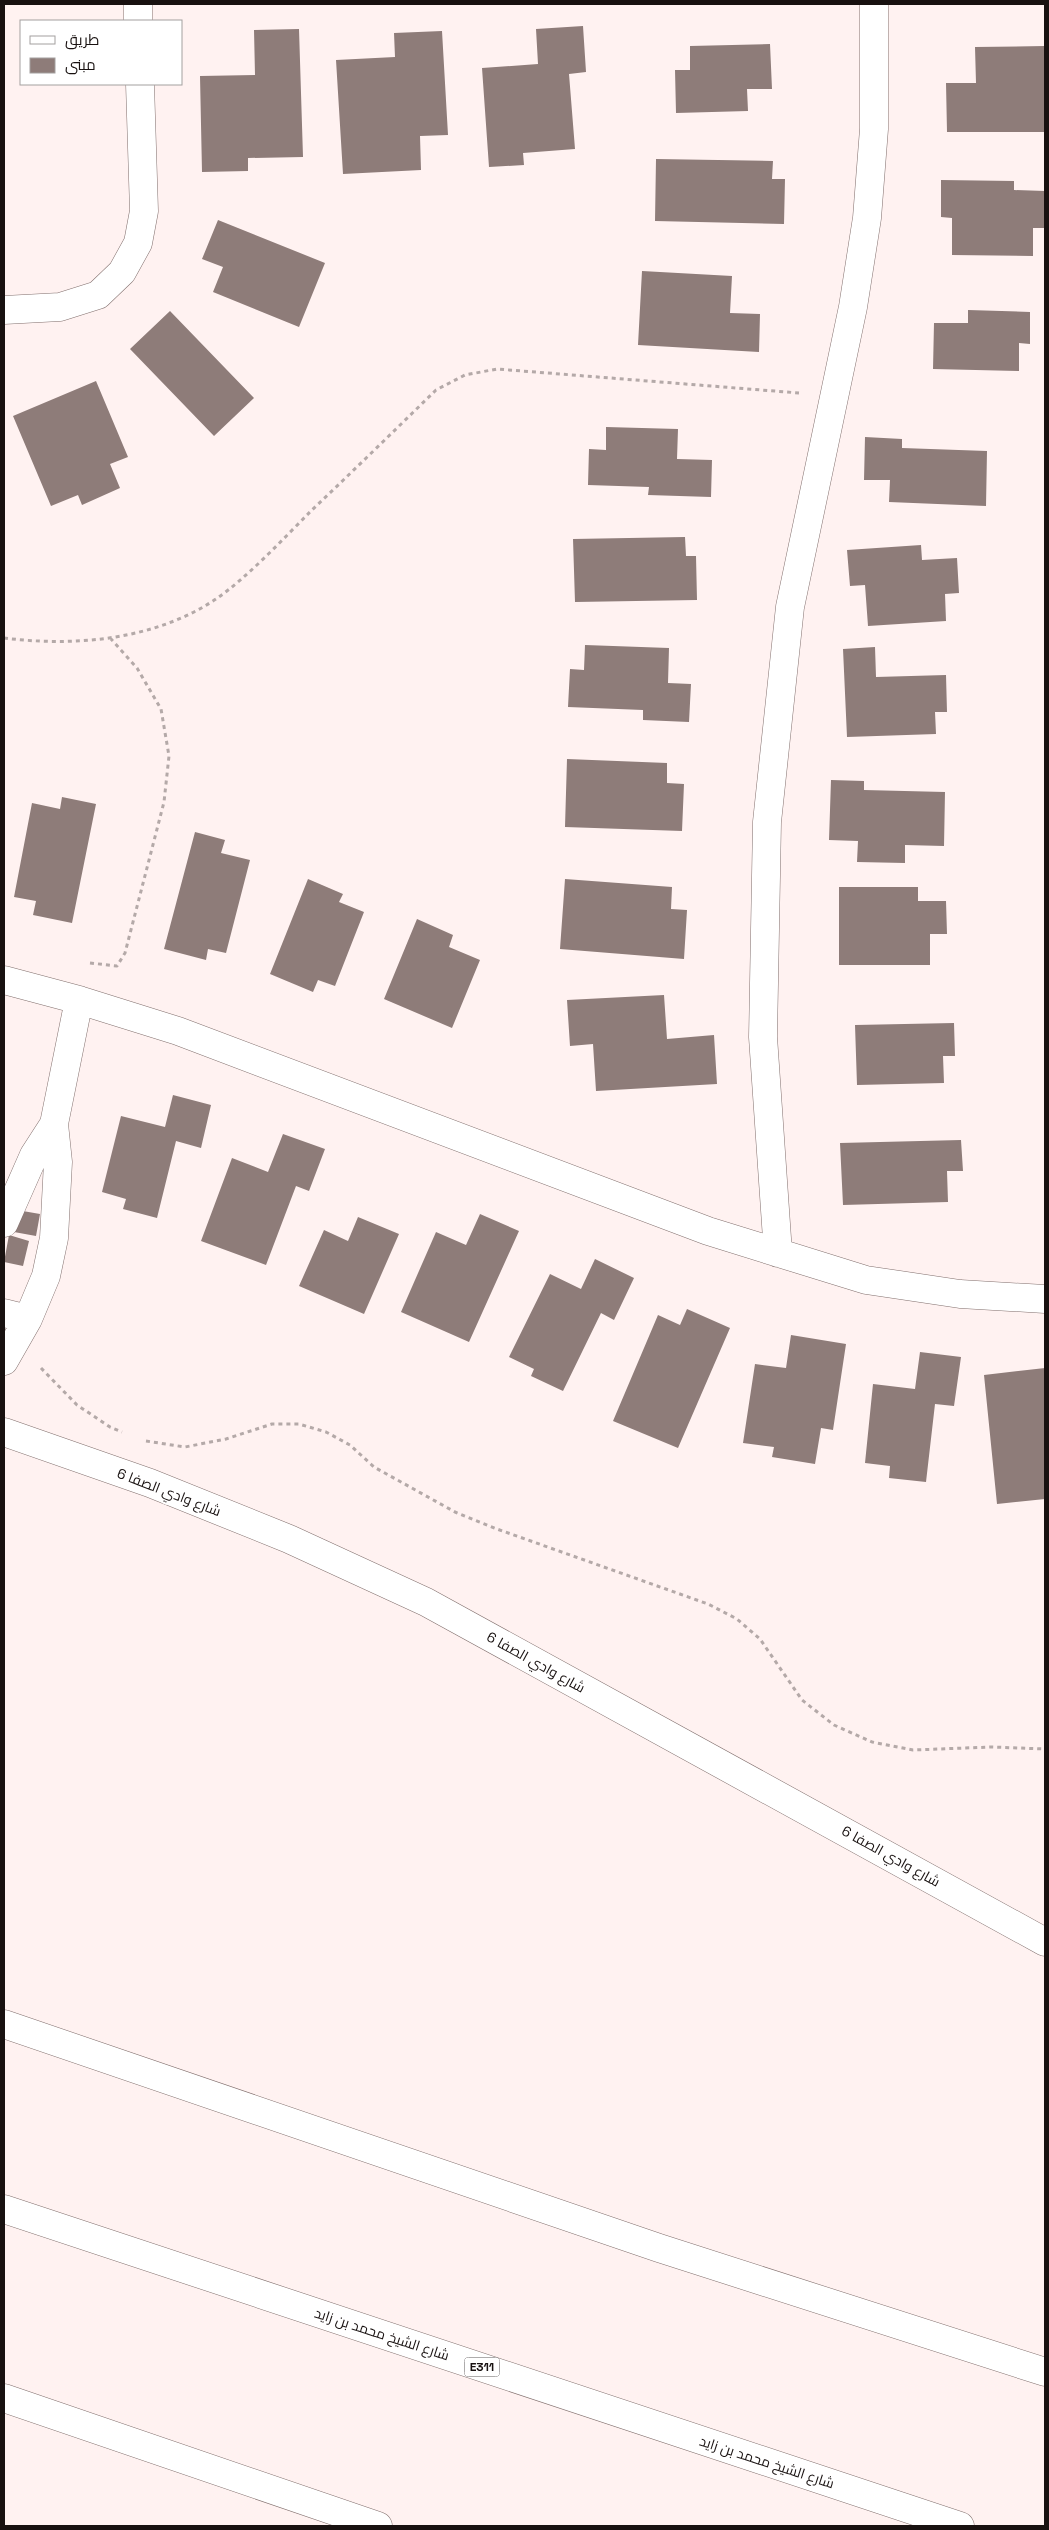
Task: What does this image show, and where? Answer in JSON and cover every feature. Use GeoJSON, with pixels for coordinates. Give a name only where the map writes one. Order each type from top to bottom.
{"type":"FeatureCollection","features":[{"type":"Feature","properties":{"kind":"main road"},"geometry":{"type":"LineString","coordinates":[[138,4],[138,20]]}},
{"type":"Feature","properties":{"kind":"main road"},"geometry":{"type":"LineString","coordinates":[[778,1253],[762,1037],[767,822],[790,607],[853,307],[867,218],[874,129],[876,38],[874,4]]}},
{"type":"Feature","properties":{"kind":"main road"},"geometry":{"type":"LineString","coordinates":[[4,310],[60,307],[98,295],[122,272],[138,244],[144,211],[140,85]]}},
{"type":"Feature","properties":{"kind":"main road"},"geometry":{"type":"LineString","coordinates":[[4,980],[79,1000],[233,1050],[708,1231],[866,1280],[960,1294],[1045,1299]]}},
{"type":"Feature","properties":{"kind":"main road"},"geometry":{"type":"LineString","coordinates":[[9,1354],[16,1316],[46,1276],[54,1238],[58,1162],[54,1124],[79,1000]]}},
{"type":"Feature","properties":{"kind":"main road"},"geometry":{"type":"LineString","coordinates":[[4,1223],[34,1155],[54,1124]]}},
{"type":"Feature","properties":{"kind":"main road"},"geometry":{"type":"LineString","coordinates":[[17,1191],[57,1202]]}},
{"type":"Feature","properties":{"kind":"main road","name":"شارع وادي الصفا 6"},"geometry":{"type":"LineString","coordinates":[[4,1432],[150,1483],[280,1535],[426,1602],[1045,1942]]}},
{"type":"Feature","properties":{"kind":"main road"},"geometry":{"type":"LineString","coordinates":[[4,2024],[659,2248],[1045,2372]]}},
{"type":"Feature","properties":{"kind":"main road","name":"شارع الشيخ محمد بن زايد"},"geometry":{"type":"LineString","coordinates":[[4,2209],[960,2526]]}},
{"type":"Feature","properties":{"kind":"main road"},"geometry":{"type":"LineString","coordinates":[[4,2398],[378,2526]]}},
{"type":"Feature","properties":{"kind":"path"},"geometry":{"type":"LineString","coordinates":[[4,638],[37,642],[111,639],[170,622],[216,599],[262,559],[436,390],[465,375],[497,369],[834,396]]}},
{"type":"Feature","properties":{"kind":"path"},"geometry":{"type":"LineString","coordinates":[[80,961],[117,966],[125,953],[164,802],[169,756],[160,709],[137,668],[111,639]]}},
{"type":"Feature","properties":{"kind":"path"},"geometry":{"type":"LineString","coordinates":[[9,1354],[51,1376],[77,1405],[110,1427],[128,1434]]}},
{"type":"Feature","properties":{"kind":"path"},"geometry":{"type":"LineString","coordinates":[[137,1438],[185,1447],[226,1438],[272,1424],[299,1424],[326,1432],[350,1445],[374,1467],[455,1512],[497,1530],[708,1604],[737,1619],[760,1639],[802,1700],[834,1725],[872,1742],[913,1750],[1045,1749]]}},
{"type":"Feature","properties":{"kind":"building"},"geometry":{"type":"Polygon","coordinates":[[[583,26],[586,72],[569,74],[575,149],[523,153],[524,165],[489,167],[482,68],[538,64],[536,29],[583,26]]]}},
{"type":"Feature","properties":{"kind":"building"},"geometry":{"type":"Polygon","coordinates":[[[299,29],[303,157],[248,158],[248,171],[202,172],[200,76],[255,75],[254,30],[299,29]]]}},
{"type":"Feature","properties":{"kind":"building"},"geometry":{"type":"Polygon","coordinates":[[[442,31],[448,135],[420,136],[421,170],[343,174],[336,60],[395,57],[394,33],[442,31]]]}},
{"type":"Feature","properties":{"kind":"building"},"geometry":{"type":"Polygon","coordinates":[[[770,44],[772,89],[747,89],[748,111],[676,113],[675,70],[690,70],[690,46],[770,44]]]}},
{"type":"Feature","properties":{"kind":"building"},"geometry":{"type":"Polygon","coordinates":[[[1045,46],[1045,132],[947,132],[946,83],[976,83],[975,47],[1045,46]]]}},
{"type":"Feature","properties":{"kind":"building"},"geometry":{"type":"Polygon","coordinates":[[[656,159],[773,161],[772,179],[785,179],[784,224],[655,221],[656,159]]]}},
{"type":"Feature","properties":{"kind":"building"},"geometry":{"type":"Polygon","coordinates":[[[941,180],[1014,181],[1014,190],[1045,191],[1045,228],[1033,228],[1033,256],[952,255],[952,218],[941,217],[941,180]]]}},
{"type":"Feature","properties":{"kind":"building"},"geometry":{"type":"Polygon","coordinates":[[[218,220],[325,263],[299,327],[213,292],[223,267],[202,259],[218,220]]]}},
{"type":"Feature","properties":{"kind":"building"},"geometry":{"type":"Polygon","coordinates":[[[642,271],[732,276],[730,313],[760,314],[759,352],[638,345],[642,271]]]}},
{"type":"Feature","properties":{"kind":"building"},"geometry":{"type":"Polygon","coordinates":[[[968,310],[1030,312],[1030,344],[1019,343],[1019,371],[933,369],[934,323],[968,323],[968,310]]]}},
{"type":"Feature","properties":{"kind":"building"},"geometry":{"type":"Polygon","coordinates":[[[170,311],[254,398],[214,436],[130,349],[170,311]]]}},
{"type":"Feature","properties":{"kind":"building"},"geometry":{"type":"Polygon","coordinates":[[[96,381],[128,457],[110,464],[120,488],[82,505],[78,495],[51,506],[13,416],[96,381]]]}},
{"type":"Feature","properties":{"kind":"building"},"geometry":{"type":"Polygon","coordinates":[[[606,427],[678,429],[677,459],[712,460],[711,497],[648,495],[649,487],[588,485],[589,449],[606,450],[606,427]]]}},
{"type":"Feature","properties":{"kind":"building"},"geometry":{"type":"Polygon","coordinates":[[[865,437],[902,439],[902,448],[987,451],[986,506],[889,502],[890,480],[864,480],[865,437]]]}},
{"type":"Feature","properties":{"kind":"building"},"geometry":{"type":"Polygon","coordinates":[[[685,537],[686,556],[696,556],[697,600],[575,602],[573,539],[685,537]]]}},
{"type":"Feature","properties":{"kind":"building"},"geometry":{"type":"Polygon","coordinates":[[[921,545],[922,560],[957,558],[959,593],[945,594],[946,621],[868,626],[865,585],[850,586],[847,550],[921,545]]]}},
{"type":"Feature","properties":{"kind":"building"},"geometry":{"type":"Polygon","coordinates":[[[585,645],[669,648],[668,683],[691,684],[689,722],[643,720],[643,710],[568,707],[570,669],[584,670],[585,645]]]}},
{"type":"Feature","properties":{"kind":"building"},"geometry":{"type":"Polygon","coordinates":[[[875,647],[876,677],[946,675],[947,712],[935,712],[936,734],[847,737],[843,649],[875,647]]]}},
{"type":"Feature","properties":{"kind":"building"},"geometry":{"type":"Polygon","coordinates":[[[567,759],[667,763],[667,783],[684,784],[682,831],[565,827],[567,759]]]}},
{"type":"Feature","properties":{"kind":"building"},"geometry":{"type":"Polygon","coordinates":[[[831,780],[864,781],[864,790],[945,792],[944,846],[905,845],[905,863],[857,862],[858,841],[829,840],[831,780]]]}},
{"type":"Feature","properties":{"kind":"building"},"geometry":{"type":"Polygon","coordinates":[[[62,797],[96,804],[72,923],[33,915],[36,901],[14,897],[32,803],[60,809],[62,797]]]}},
{"type":"Feature","properties":{"kind":"building"},"geometry":{"type":"Polygon","coordinates":[[[195,832],[225,840],[221,853],[250,860],[226,953],[208,949],[206,960],[164,949],[195,832]]]}},
{"type":"Feature","properties":{"kind":"building"},"geometry":{"type":"Polygon","coordinates":[[[308,879],[343,894],[339,902],[364,912],[335,986],[318,980],[313,992],[270,974],[308,879]]]}},
{"type":"Feature","properties":{"kind":"building"},"geometry":{"type":"Polygon","coordinates":[[[565,879],[672,887],[671,909],[687,910],[684,959],[560,949],[565,879]]]}},
{"type":"Feature","properties":{"kind":"building"},"geometry":{"type":"Polygon","coordinates":[[[839,887],[918,887],[918,901],[946,901],[947,934],[930,934],[930,965],[839,965],[839,887]]]}},
{"type":"Feature","properties":{"kind":"building"},"geometry":{"type":"Polygon","coordinates":[[[417,919],[453,935],[449,947],[480,960],[452,1028],[384,999],[417,919]]]}},
{"type":"Feature","properties":{"kind":"building"},"geometry":{"type":"Polygon","coordinates":[[[664,995],[667,1039],[714,1035],[717,1084],[596,1091],[593,1044],[570,1046],[567,1000],[664,995]]]}},
{"type":"Feature","properties":{"kind":"building"},"geometry":{"type":"Polygon","coordinates":[[[954,1023],[955,1056],[943,1056],[944,1083],[857,1085],[855,1025],[954,1023]]]}},
{"type":"Feature","properties":{"kind":"building"},"geometry":{"type":"Polygon","coordinates":[[[173,1095],[211,1105],[201,1148],[176,1141],[157,1218],[123,1209],[126,1199],[102,1192],[121,1116],[165,1127],[173,1095]]]}},
{"type":"Feature","properties":{"kind":"building"},"geometry":{"type":"Polygon","coordinates":[[[283,1134],[325,1149],[309,1191],[296,1186],[266,1265],[201,1241],[232,1158],[268,1172],[283,1134]]]}},
{"type":"Feature","properties":{"kind":"building"},"geometry":{"type":"Polygon","coordinates":[[[961,1140],[963,1171],[947,1171],[948,1202],[843,1205],[840,1143],[961,1140]]]}},
{"type":"Feature","properties":{"kind":"building"},"geometry":{"type":"Polygon","coordinates":[[[17,1210],[40,1214],[36,1236],[14,1232],[17,1210]]]}},
{"type":"Feature","properties":{"kind":"building"},"geometry":{"type":"Polygon","coordinates":[[[480,1214],[519,1231],[469,1342],[401,1312],[436,1232],[466,1245],[480,1214]]]}},
{"type":"Feature","properties":{"kind":"building"},"geometry":{"type":"Polygon","coordinates":[[[358,1217],[399,1234],[364,1314],[299,1286],[324,1230],[348,1241],[358,1217]]]}},
{"type":"Feature","properties":{"kind":"building"},"geometry":{"type":"Polygon","coordinates":[[[9,1235],[29,1241],[23,1266],[4,1262],[9,1235]]]}},
{"type":"Feature","properties":{"kind":"building"},"geometry":{"type":"Polygon","coordinates":[[[595,1259],[634,1278],[614,1320],[601,1313],[563,1391],[531,1376],[534,1369],[509,1357],[550,1274],[581,1289],[595,1259]]]}},
{"type":"Feature","properties":{"kind":"building"},"geometry":{"type":"Polygon","coordinates":[[[687,1309],[730,1328],[678,1448],[613,1421],[658,1315],[680,1325],[687,1309]]]}},
{"type":"Feature","properties":{"kind":"building"},"geometry":{"type":"Polygon","coordinates":[[[791,1335],[846,1344],[833,1430],[821,1428],[815,1464],[772,1457],[774,1447],[743,1443],[755,1364],[786,1368],[791,1335]]]}},
{"type":"Feature","properties":{"kind":"building"},"geometry":{"type":"Polygon","coordinates":[[[920,1352],[961,1357],[954,1406],[935,1404],[926,1482],[889,1478],[890,1466],[865,1463],[873,1384],[915,1389],[920,1352]]]}},
{"type":"Feature","properties":{"kind":"building"},"geometry":{"type":"Polygon","coordinates":[[[1045,1368],[1045,1499],[997,1504],[984,1375],[1045,1368]]]}}]}
